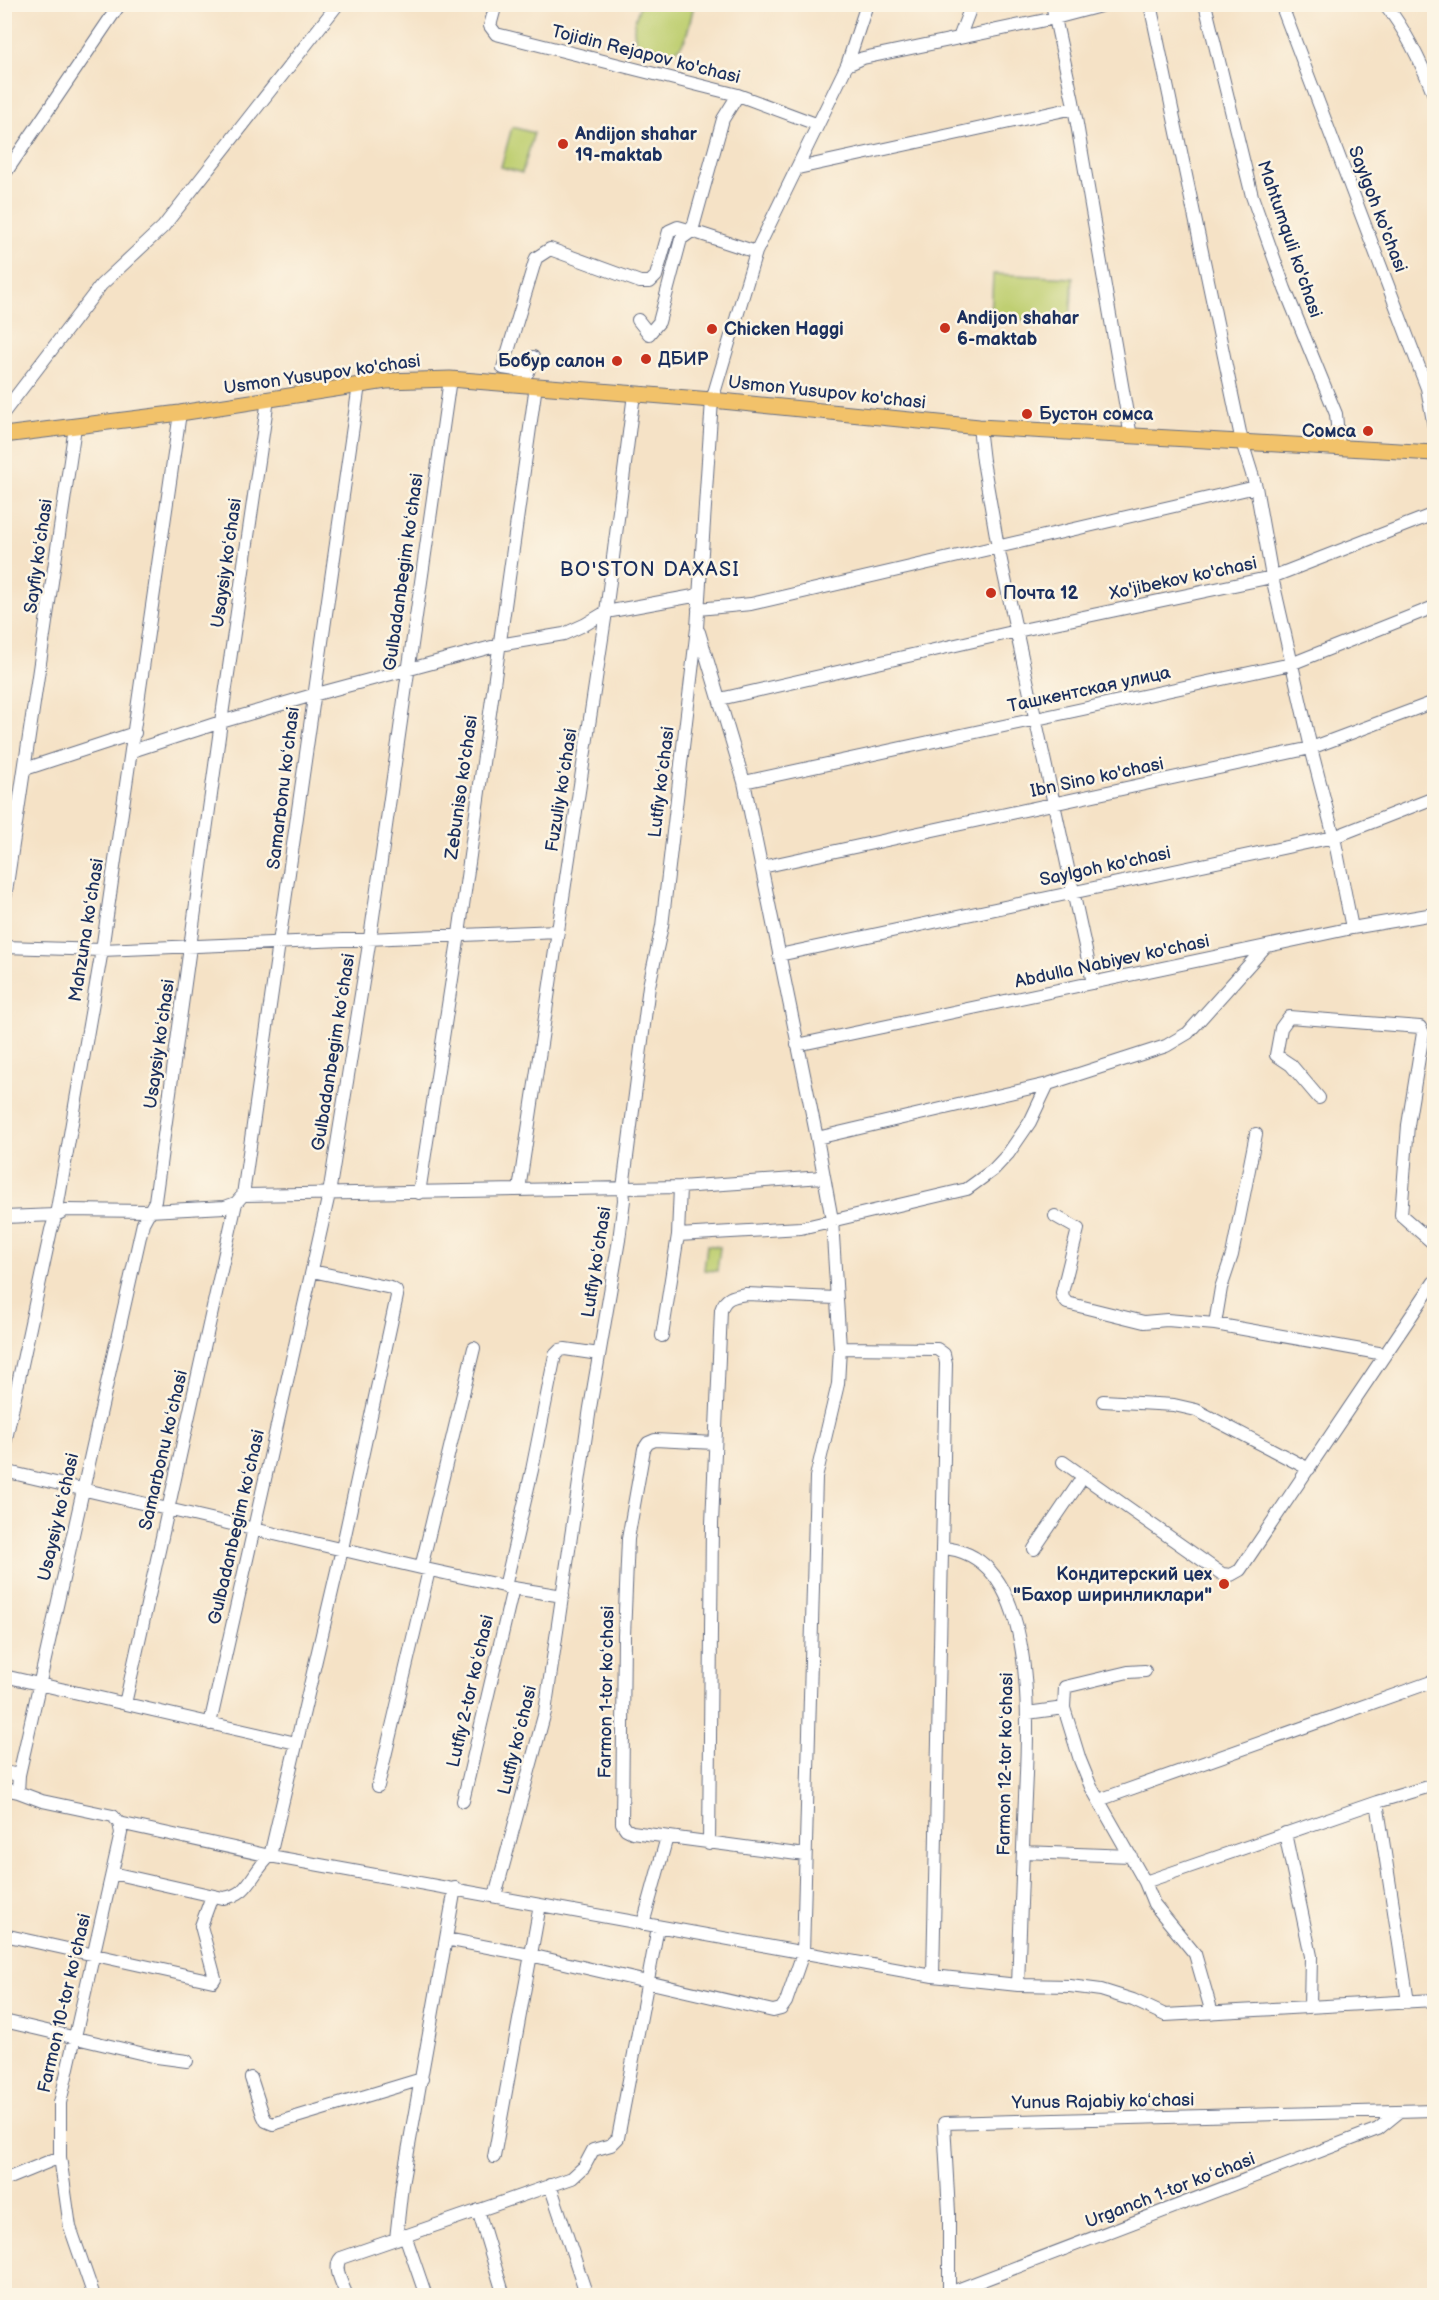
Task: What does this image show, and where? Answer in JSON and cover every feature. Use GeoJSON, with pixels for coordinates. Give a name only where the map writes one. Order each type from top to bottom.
{"type":"FeatureCollection","features":[{"type":"Feature","properties":{"kind":"main road","name":"Usmon Yusupov ko'chasi"},"geometry":{"type":"LineString","coordinates":[[4,435],[180,413],[386,381],[450,379],[712,400],[980,427],[1434,453]]}},
{"type":"Feature","properties":{"kind":"street"},"geometry":{"type":"LineString","coordinates":[[6,169],[120,4]]}},
{"type":"Feature","properties":{"kind":"street"},"geometry":{"type":"LineString","coordinates":[[4,412],[100,285],[163,227],[339,4]]}},
{"type":"Feature","properties":{"kind":"street","name":"Tojidin Rejapov ko'chasi"},"geometry":{"type":"LineString","coordinates":[[496,4],[490,26],[496,34],[738,95],[816,124]]}},
{"type":"Feature","properties":{"kind":"street"},"geometry":{"type":"LineString","coordinates":[[446,1939],[649,1981],[773,2011],[781,2009],[786,2002],[803,1953],[816,1476],[838,1384],[840,1348],[832,1220],[744,782],[698,628],[698,609],[712,400],[756,252],[798,168],[816,124],[847,65],[867,4]]}},
{"type":"Feature","properties":{"kind":"street"},"geometry":{"type":"LineString","coordinates":[[959,38],[972,4]]}},
{"type":"Feature","properties":{"kind":"street"},"geometry":{"type":"LineString","coordinates":[[1052,4],[1074,108],[1131,437]]}},
{"type":"Feature","properties":{"kind":"street"},"geometry":{"type":"LineString","coordinates":[[847,65],[863,58],[1054,18],[1108,4]]}},
{"type":"Feature","properties":{"kind":"street"},"geometry":{"type":"LineString","coordinates":[[1149,4],[1242,442],[1256,487],[1272,577],[1334,837],[1352,928]]}},
{"type":"Feature","properties":{"kind":"street","name":"Mahtumquli ko'chasi"},"geometry":{"type":"LineString","coordinates":[[1205,4],[1252,196],[1285,289],[1336,414],[1339,447]]}},
{"type":"Feature","properties":{"kind":"street","name":"Saylgoh ko'chasi"},"geometry":{"type":"LineString","coordinates":[[1281,4],[1427,388],[1434,427]]}},
{"type":"Feature","properties":{"kind":"street"},"geometry":{"type":"LineString","coordinates":[[1385,4],[1401,26],[1426,73],[1434,95]]}},
{"type":"Feature","properties":{"kind":"street"},"geometry":{"type":"LineString","coordinates":[[638,320],[649,334],[659,322],[681,239],[692,231],[723,119],[738,95]]}},
{"type":"Feature","properties":{"kind":"street"},"geometry":{"type":"LineString","coordinates":[[798,168],[1074,108]]}},
{"type":"Feature","properties":{"kind":"street"},"geometry":{"type":"LineString","coordinates":[[532,357],[528,372],[502,368],[536,258],[550,249],[640,282],[650,282],[656,276],[669,231],[678,227],[756,252]]}},
{"type":"Feature","properties":{"kind":"street","name":"Gulbadanbegim koʻchasi"},"geometry":{"type":"LineString","coordinates":[[210,1724],[329,1194],[370,938],[450,379]]}},
{"type":"Feature","properties":{"kind":"street","name":"Samarbonu koʻchasi"},"geometry":{"type":"LineString","coordinates":[[125,1704],[240,1199],[282,941],[313,695],[358,385]]}},
{"type":"Feature","properties":{"kind":"street","name":"Zebuniso ko'chasi"},"geometry":{"type":"LineString","coordinates":[[419,1193],[459,934],[536,385]]}},
{"type":"Feature","properties":{"kind":"street","name":"Fuzuliy koʻchasi"},"geometry":{"type":"LineString","coordinates":[[519,1190],[606,612],[634,394]]}},
{"type":"Feature","properties":{"kind":"street","name":"Usaysiy koʻchasi"},"geometry":{"type":"LineString","coordinates":[[18,1792],[19,1775],[39,1684],[144,1223],[155,1201],[268,399]]}},
{"type":"Feature","properties":{"kind":"street","name":"Mahzuna koʻchasi"},"geometry":{"type":"LineString","coordinates":[[4,1448],[48,1242],[57,1215],[102,950],[180,413]]}},
{"type":"Feature","properties":{"kind":"street","name":"Sayfiy koʻchasi"},"geometry":{"type":"LineString","coordinates":[[4,905],[75,427]]}},
{"type":"Feature","properties":{"kind":"street"},"geometry":{"type":"LineString","coordinates":[[980,427],[983,461],[998,547],[1092,983]]}},
{"type":"Feature","properties":{"kind":"street"},"geometry":{"type":"LineString","coordinates":[[698,609],[751,604],[1256,487]]}},
{"type":"Feature","properties":{"kind":"street","name":"Xo'jibekov ko'chasi"},"geometry":{"type":"LineString","coordinates":[[720,699],[1272,577],[1434,514]]}},
{"type":"Feature","properties":{"kind":"street"},"geometry":{"type":"LineString","coordinates":[[132,751],[313,695],[499,645],[564,634],[606,612],[699,595]]}},
{"type":"Feature","properties":{"kind":"street","name":"Ташкентская улица"},"geometry":{"type":"LineString","coordinates":[[744,782],[1291,664],[1434,607]]}},
{"type":"Feature","properties":{"kind":"street","name":"Lutfiy koʻchasi"},"geometry":{"type":"LineString","coordinates":[[495,1896],[545,1712],[599,1354],[622,1220],[623,1188],[649,986],[662,926],[698,628]]}},
{"type":"Feature","properties":{"kind":"street","name":"Ibn Sino ko'chasi"},"geometry":{"type":"LineString","coordinates":[[762,867],[1311,748],[1434,702]]}},
{"type":"Feature","properties":{"kind":"street"},"geometry":{"type":"LineString","coordinates":[[25,769],[135,734]]}},
{"type":"Feature","properties":{"kind":"street","name":"Saylgoh ko'chasi"},"geometry":{"type":"LineString","coordinates":[[779,955],[1334,837],[1434,798]]}},
{"type":"Feature","properties":{"kind":"street","name":"Abdulla Nabiyev ko'chasi"},"geometry":{"type":"LineString","coordinates":[[797,1045],[1352,928],[1434,915]]}},
{"type":"Feature","properties":{"kind":"street"},"geometry":{"type":"LineString","coordinates":[[4,947],[102,950],[558,931]]}},
{"type":"Feature","properties":{"kind":"street"},"geometry":{"type":"LineString","coordinates":[[817,1138],[1048,1084],[1167,1046],[1188,1033],[1265,947]]}},
{"type":"Feature","properties":{"kind":"street"},"geometry":{"type":"LineString","coordinates":[[1319,1098],[1291,1065],[1276,1055],[1281,1028],[1287,1018],[1420,1027],[1423,1036],[1408,1125],[1401,1213],[1434,1244]]}},
{"type":"Feature","properties":{"kind":"street"},"geometry":{"type":"LineString","coordinates":[[678,1235],[801,1228],[967,1190],[993,1170],[1008,1154],[1030,1122],[1048,1084]]}},
{"type":"Feature","properties":{"kind":"street"},"geometry":{"type":"LineString","coordinates":[[1215,1324],[1221,1288],[1232,1255],[1256,1134]]}},
{"type":"Feature","properties":{"kind":"street"},"geometry":{"type":"LineString","coordinates":[[4,1217],[57,1215],[66,1210],[149,1211],[225,1207],[240,1199],[329,1194],[680,1187],[823,1177]]}},
{"type":"Feature","properties":{"kind":"street"},"geometry":{"type":"LineString","coordinates":[[662,1336],[678,1235],[680,1187]]}},
{"type":"Feature","properties":{"kind":"street"},"geometry":{"type":"LineString","coordinates":[[1055,1216],[1078,1229],[1062,1293],[1067,1303],[1144,1322],[1167,1320],[1215,1324],[1384,1354]]}},
{"type":"Feature","properties":{"kind":"street"},"geometry":{"type":"LineString","coordinates":[[112,1873],[223,1898],[240,1894],[258,1867],[270,1856],[342,1549],[397,1296],[396,1291],[391,1288],[312,1271]]}},
{"type":"Feature","properties":{"kind":"street"},"geometry":{"type":"LineString","coordinates":[[1063,1462],[1222,1574],[1231,1575],[1240,1570],[1434,1282]]}},
{"type":"Feature","properties":{"kind":"street"},"geometry":{"type":"LineString","coordinates":[[709,1844],[712,1524],[721,1310],[723,1302],[731,1297],[746,1294],[836,1298]]}},
{"type":"Feature","properties":{"kind":"street"},"geometry":{"type":"LineString","coordinates":[[378,1786],[474,1348]]}},
{"type":"Feature","properties":{"kind":"street"},"geometry":{"type":"LineString","coordinates":[[840,1348],[937,1349],[944,1354],[946,1363],[933,1976]]}},
{"type":"Feature","properties":{"kind":"street","name":"Lutfiy 2-tor koʻchasi"},"geometry":{"type":"LineString","coordinates":[[463,1801],[509,1587],[555,1355],[565,1349],[599,1354]]}},
{"type":"Feature","properties":{"kind":"street"},"geometry":{"type":"LineString","coordinates":[[1103,1401],[1174,1405],[1196,1410],[1309,1469]]}},
{"type":"Feature","properties":{"kind":"street","name":"Farmon 1-tor koʻchasi"},"geometry":{"type":"LineString","coordinates":[[715,1443],[655,1440],[648,1443],[644,1449],[628,1539],[624,1636],[622,1823],[632,1832],[805,1855]]}},
{"type":"Feature","properties":{"kind":"street"},"geometry":{"type":"LineString","coordinates":[[4,1471],[425,1569],[563,1596]]}},
{"type":"Feature","properties":{"kind":"street"},"geometry":{"type":"LineString","coordinates":[[1034,1549],[1083,1477]]}},
{"type":"Feature","properties":{"kind":"street","name":"Farmon 12-tor koʻchasi"},"geometry":{"type":"LineString","coordinates":[[942,1548],[958,1549],[975,1557],[1000,1584],[1015,1617],[1024,1658],[1027,1713],[1018,1985]]}},
{"type":"Feature","properties":{"kind":"street"},"geometry":{"type":"LineString","coordinates":[[1145,1671],[1128,1672],[1065,1687],[1064,1708],[1080,1760],[1099,1800],[1145,1882],[1154,1904],[1195,1954],[1212,2013]]}},
{"type":"Feature","properties":{"kind":"street"},"geometry":{"type":"LineString","coordinates":[[4,1676],[296,1743]]}},
{"type":"Feature","properties":{"kind":"street"},"geometry":{"type":"LineString","coordinates":[[1099,1800],[1434,1681]]}},
{"type":"Feature","properties":{"kind":"street"},"geometry":{"type":"LineString","coordinates":[[1027,1713],[1064,1708]]}},
{"type":"Feature","properties":{"kind":"street"},"geometry":{"type":"LineString","coordinates":[[4,1772],[19,1775]]}},
{"type":"Feature","properties":{"kind":"street"},"geometry":{"type":"LineString","coordinates":[[1145,1882],[1377,1802],[1434,1785]]}},
{"type":"Feature","properties":{"kind":"street"},"geometry":{"type":"LineString","coordinates":[[4,1789],[42,1801],[113,1816],[119,1823],[270,1856],[455,1887],[658,1927],[803,1953],[838,1957],[933,1976],[1018,1985],[1070,1986],[1101,1990],[1133,2000],[1165,2015],[1434,2000]]}},
{"type":"Feature","properties":{"kind":"street"},"geometry":{"type":"LineString","coordinates":[[1377,1802],[1408,2002]]}},
{"type":"Feature","properties":{"kind":"street","name":"Farmon 10-tor koʻchasi"},"geometry":{"type":"LineString","coordinates":[[94,2295],[70,2227],[60,2157],[60,2103],[121,1833],[119,1823]]}},
{"type":"Feature","properties":{"kind":"street"},"geometry":{"type":"LineString","coordinates":[[1285,1833],[1311,1956],[1310,2007]]}},
{"type":"Feature","properties":{"kind":"street"},"geometry":{"type":"LineString","coordinates":[[643,1924],[667,1837]]}},
{"type":"Feature","properties":{"kind":"street"},"geometry":{"type":"LineString","coordinates":[[1023,1852],[1131,1856]]}},
{"type":"Feature","properties":{"kind":"street"},"geometry":{"type":"LineString","coordinates":[[426,2295],[400,2237],[402,2185],[455,1887]]}},
{"type":"Feature","properties":{"kind":"street"},"geometry":{"type":"LineString","coordinates":[[4,1935],[214,1981],[201,1926],[206,1907],[212,1896]]}},
{"type":"Feature","properties":{"kind":"street"},"geometry":{"type":"LineString","coordinates":[[494,2157],[540,1905]]}},
{"type":"Feature","properties":{"kind":"street"},"geometry":{"type":"LineString","coordinates":[[347,2295],[337,2268],[339,2260],[572,2178],[584,2167],[593,2150],[611,2145],[618,2138],[658,1927]]}},
{"type":"Feature","properties":{"kind":"street"},"geometry":{"type":"LineString","coordinates":[[4,2021],[157,2057],[187,2061]]}},
{"type":"Feature","properties":{"kind":"street"},"geometry":{"type":"LineString","coordinates":[[251,2078],[263,2115],[266,2121],[273,2124],[422,2079]]}},
{"type":"Feature","properties":{"kind":"street","name":"Yunus Rajabiy koʻchasi"},"geometry":{"type":"LineString","coordinates":[[949,2294],[949,2213],[944,2123],[1434,2110]]}},
{"type":"Feature","properties":{"kind":"street","name":"Urganch 1-tor koʻchasi"},"geometry":{"type":"LineString","coordinates":[[949,2294],[1378,2129],[1399,2112]]}},
{"type":"Feature","properties":{"kind":"street"},"geometry":{"type":"LineString","coordinates":[[4,2180],[60,2157]]}},
{"type":"Feature","properties":{"kind":"street"},"geometry":{"type":"LineString","coordinates":[[550,2185],[587,2295]]}},
{"type":"Feature","properties":{"kind":"street"},"geometry":{"type":"LineString","coordinates":[[478,2210],[504,2295]]}},
{"type":"Feature","properties":{"kind":"green space"},"geometry":{"type":"Polygon","coordinates":[[[640,5],[694,5],[686,37],[673,52],[658,55],[644,50],[639,44],[634,29],[640,5]]]}},
{"type":"Feature","properties":{"kind":"green space"},"geometry":{"type":"Polygon","coordinates":[[[512,127],[534,133],[522,173],[501,167],[512,127]]]}},
{"type":"Feature","properties":{"kind":"green space"},"geometry":{"type":"Polygon","coordinates":[[[993,274],[1073,278],[1070,323],[991,318],[993,274]]]}},
{"type":"Feature","properties":{"kind":"green space"},"geometry":{"type":"Polygon","coordinates":[[[707,1245],[720,1247],[717,1271],[704,1270],[707,1245]]]}},
{"type":"Feature","properties":{"kind":"place","name":"Andijon shahar 19-maktab"},"geometry":{"type":"Point","coordinates":[563,144]}},
{"type":"Feature","properties":{"kind":"place","name":"Andijon shahar 6-maktab"},"geometry":{"type":"Point","coordinates":[945,328]}},
{"type":"Feature","properties":{"kind":"place","name":"Chicken Haggi"},"geometry":{"type":"Point","coordinates":[712,329]}},
{"type":"Feature","properties":{"kind":"place","name":"ДБИР"},"geometry":{"type":"Point","coordinates":[646,359]}},
{"type":"Feature","properties":{"kind":"place","name":"Бобур салон"},"geometry":{"type":"Point","coordinates":[617,361]}},
{"type":"Feature","properties":{"kind":"place","name":"Бустон сомса"},"geometry":{"type":"Point","coordinates":[1027,414]}},
{"type":"Feature","properties":{"kind":"place","name":"Сомса"},"geometry":{"type":"Point","coordinates":[1368,431]}},
{"type":"Feature","properties":{"kind":"place","name":"Почта 12"},"geometry":{"type":"Point","coordinates":[991,593]}},
{"type":"Feature","properties":{"kind":"place","name":"Кондитерский цех \"Бахор ширинликлари\""},"geometry":{"type":"Point","coordinates":[1224,1584]}},
{"type":"Feature","properties":{"kind":"district","name":"BO'STON DAXASI"},"geometry":{"type":"Point","coordinates":[650,569]}}]}
